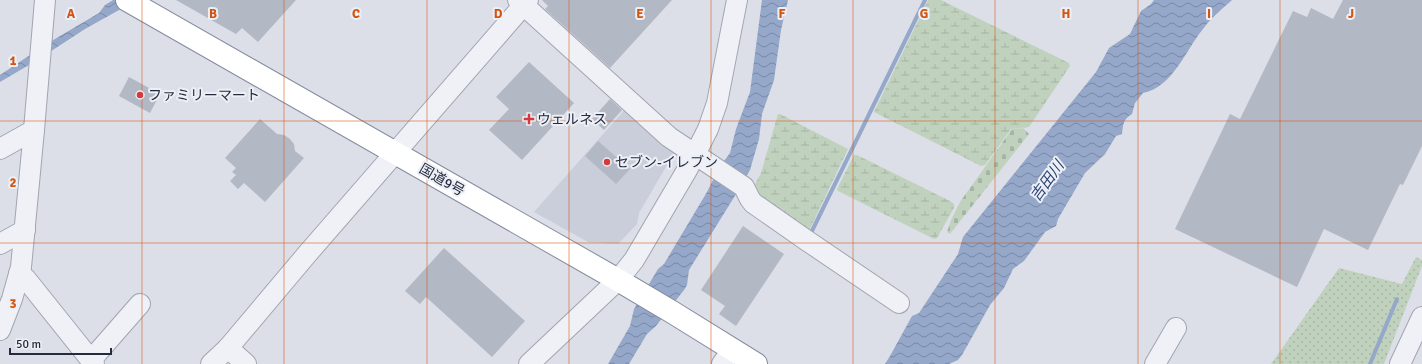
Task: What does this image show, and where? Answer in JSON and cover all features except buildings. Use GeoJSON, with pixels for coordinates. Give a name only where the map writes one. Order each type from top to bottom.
{"type":"FeatureCollection","features":[{"type":"Feature","properties":{"kind":"highway","name":"国道9号"},"geometry":{"type":"LineString","coordinates":[[131,3],[672,312],[727,357],[756,364]]}},
{"type":"Feature","properties":{"kind":"street"},"geometry":{"type":"LineString","coordinates":[[0,330],[12,299],[19,274],[25,230],[45,0]]}},
{"type":"Feature","properties":{"kind":"street"},"geometry":{"type":"LineString","coordinates":[[529,364],[618,280],[634,260],[695,155],[708,129],[717,103],[737,0]]}},
{"type":"Feature","properties":{"kind":"street"},"geometry":{"type":"LineString","coordinates":[[211,364],[228,348],[308,252],[523,2],[669,137],[745,189],[753,203],[899,303]]}},
{"type":"Feature","properties":{"kind":"street"},"geometry":{"type":"LineString","coordinates":[[0,149],[34,130]]}},
{"type":"Feature","properties":{"kind":"street"},"geometry":{"type":"LineString","coordinates":[[0,244],[25,230]]}},
{"type":"Feature","properties":{"kind":"street"},"geometry":{"type":"LineString","coordinates":[[19,274],[26,279],[93,362],[140,304]]}},
{"type":"Feature","properties":{"kind":"street"},"geometry":{"type":"LineString","coordinates":[[1400,364],[1422,317]]}},
{"type":"Feature","properties":{"kind":"street"},"geometry":{"type":"LineString","coordinates":[[1155,364],[1176,328]]}},
{"type":"Feature","properties":{"kind":"street"},"geometry":{"type":"LineString","coordinates":[[228,348],[246,364]]}},
{"type":"Feature","properties":{"kind":"shaded area"},"geometry":{"type":"Polygon","coordinates":[[[628,106],[677,148],[639,213],[637,224],[618,244],[588,242],[534,212],[628,106]]]}},
{"type":"Feature","properties":{"kind":"green space"},"geometry":{"type":"Polygon","coordinates":[[[928,0],[941,0],[1069,63],[1070,66],[1029,127],[1011,129],[985,165],[981,166],[874,112],[928,0]]]}},
{"type":"Feature","properties":{"kind":"green space"},"geometry":{"type":"Polygon","coordinates":[[[778,114],[848,149],[807,235],[768,209],[753,188],[761,173],[778,114]]]}},
{"type":"Feature","properties":{"kind":"green space"},"geometry":{"type":"Polygon","coordinates":[[[1023,128],[1029,134],[950,234],[947,232],[960,202],[1012,129],[1023,128]]]}},
{"type":"Feature","properties":{"kind":"green space"},"geometry":{"type":"Polygon","coordinates":[[[854,155],[857,155],[954,204],[954,208],[937,238],[934,239],[838,191],[837,189],[854,155]]]}},
{"type":"Feature","properties":{"kind":"green space"},"geometry":{"type":"Polygon","coordinates":[[[1416,257],[1422,260],[1422,266],[1384,364],[1271,364],[1339,268],[1402,284],[1416,257]]]}},
{"type":"Feature","properties":{"kind":"water"},"geometry":{"type":"Polygon","coordinates":[[[113,0],[137,0],[85,29],[42,57],[43,46],[99,13],[105,5],[113,0]]]}},
{"type":"Feature","properties":{"kind":"water"},"geometry":{"type":"Polygon","coordinates":[[[762,0],[788,0],[781,30],[774,80],[762,114],[759,139],[750,170],[742,185],[718,169],[730,153],[736,129],[750,92],[762,0]]]}},
{"type":"Feature","properties":{"kind":"water","name":"吉田川"},"geometry":{"type":"Polygon","coordinates":[[[1154,0],[1232,0],[1206,25],[1178,67],[1170,76],[1162,84],[1143,93],[1135,103],[1132,114],[1124,122],[1122,134],[1116,136],[1105,154],[1085,173],[1058,219],[1056,226],[1045,232],[1024,261],[1013,269],[1004,288],[990,305],[958,360],[949,364],[885,364],[912,316],[919,313],[958,254],[963,237],[1096,72],[1109,48],[1130,34],[1141,11],[1154,0]]]}},
{"type":"Feature","properties":{"kind":"water"},"geometry":{"type":"Polygon","coordinates":[[[33,53],[34,62],[0,82],[0,75],[33,53]]]}},
{"type":"Feature","properties":{"kind":"water"},"geometry":{"type":"Polygon","coordinates":[[[718,170],[741,186],[689,270],[687,285],[656,326],[647,334],[629,364],[608,364],[630,326],[634,309],[658,269],[664,264],[707,192],[718,170]]]}},
{"type":"Feature","properties":{"kind":"waterway"},"geometry":{"type":"LineString","coordinates":[[809,237],[925,0]]}},
{"type":"Feature","properties":{"kind":"waterway"},"geometry":{"type":"LineString","coordinates":[[1370,364],[1397,299]]}},
{"type":"Feature","properties":{"kind":"place","name":"ファミリーマート"},"geometry":{"type":"Point","coordinates":[140,95]}},
{"type":"Feature","properties":{"kind":"place","name":"ウェルネス"},"geometry":{"type":"Point","coordinates":[529,119]}},
{"type":"Feature","properties":{"kind":"place","name":"セブン-イレブン"},"geometry":{"type":"Point","coordinates":[607,162]}}]}
